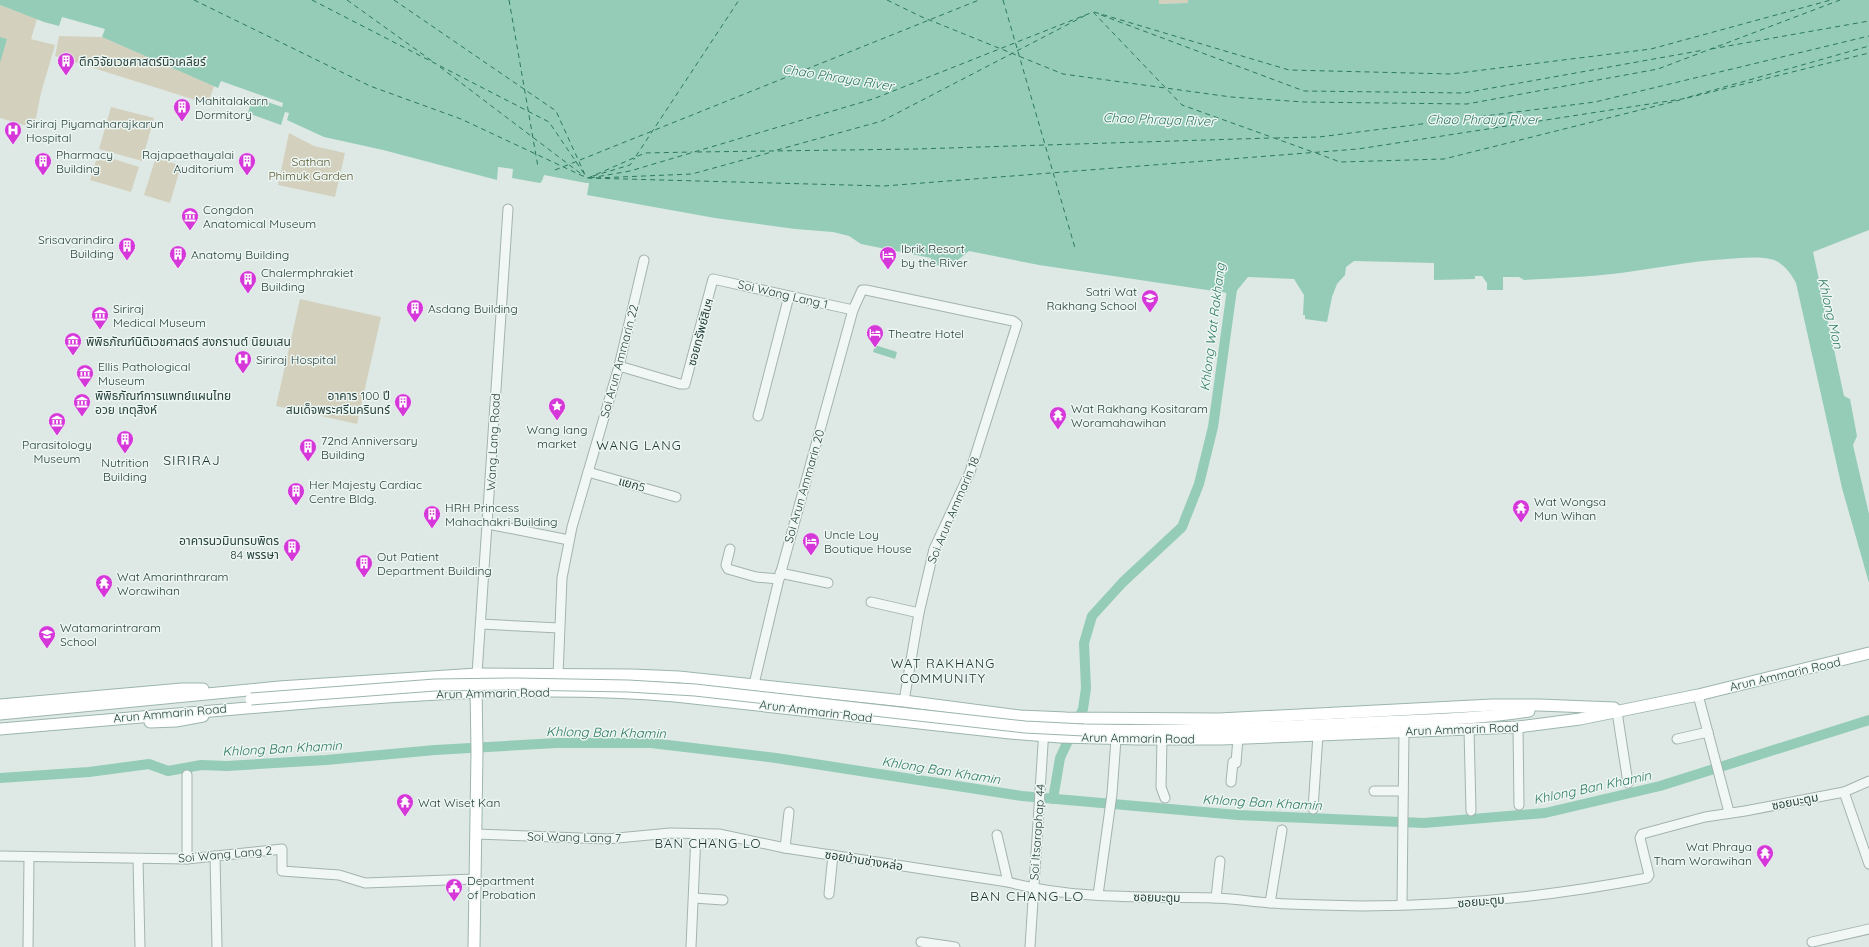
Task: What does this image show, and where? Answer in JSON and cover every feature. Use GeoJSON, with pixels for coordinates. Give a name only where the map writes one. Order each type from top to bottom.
{"type":"FeatureCollection","features":[{"type":"Feature","properties":{"kind":"main road","name":"Arun Ammarin Road"},"geometry":{"type":"LineString","coordinates":[[0,728],[189,711],[432,693],[476,692],[646,693],[1060,737],[1116,739],[1238,738],[1404,732],[1518,727],[1560,723],[1698,695],[1869,654]]}},
{"type":"Feature","properties":{"kind":"main road","name":"Arun Ammarin Road"},"geometry":{"type":"LineString","coordinates":[[0,714],[227,692],[477,674],[657,675],[754,684],[992,712],[1046,717],[1092,719],[1219,719],[1450,707],[1560,706],[1631,709]]}},
{"type":"Feature","properties":{"kind":"main road"},"geometry":{"type":"LineString","coordinates":[[474,947],[478,738],[476,692],[477,674]]}},
{"type":"Feature","properties":{"kind":"main road"},"geometry":{"type":"LineString","coordinates":[[0,721],[412,686],[516,684],[628,686],[695,690],[1056,729],[1167,730],[1359,723],[1488,717],[1560,706]]}},
{"type":"Feature","properties":{"kind":"main road"},"geometry":{"type":"LineString","coordinates":[[0,705],[182,689],[210,689],[227,692]]}},
{"type":"Feature","properties":{"kind":"main road"},"geometry":{"type":"LineString","coordinates":[[900,721],[904,701]]}},
{"type":"Feature","properties":{"kind":"main road"},"geometry":{"type":"LineString","coordinates":[[0,734],[52,728],[176,721],[198,718],[222,709]]}},
{"type":"Feature","properties":{"kind":"main road"},"geometry":{"type":"LineString","coordinates":[[1488,717],[1560,723]]}},
{"type":"Feature","properties":{"kind":"street","name":"Wang Lang Road"},"geometry":{"type":"LineString","coordinates":[[477,674],[508,209]]}},
{"type":"Feature","properties":{"kind":"street","name":"Soi Arun Ammarin 22"},"geometry":{"type":"LineString","coordinates":[[558,675],[562,578],[569,540],[619,366],[644,260]]}},
{"type":"Feature","properties":{"kind":"street","name":"ซอยทรัพย์สินฯ"},"geometry":{"type":"LineString","coordinates":[[619,366],[680,384],[685,384],[714,279]]}},
{"type":"Feature","properties":{"kind":"street","name":"Soi Wang Lang 1"},"geometry":{"type":"LineString","coordinates":[[714,279],[853,310]]}},
{"type":"Feature","properties":{"kind":"street","name":"Soi Arun Ammarin 20"},"geometry":{"type":"LineString","coordinates":[[754,684],[779,576],[853,310],[862,290],[1013,321],[1017,324]]}},
{"type":"Feature","properties":{"kind":"street"},"geometry":{"type":"LineString","coordinates":[[758,416],[789,296]]}},
{"type":"Feature","properties":{"kind":"street","name":"Soi Arun Ammarin 18"},"geometry":{"type":"LineString","coordinates":[[904,701],[919,613],[934,548],[970,472],[1017,324]]}},
{"type":"Feature","properties":{"kind":"street","name":"แยก5"},"geometry":{"type":"LineString","coordinates":[[588,472],[676,497]]}},
{"type":"Feature","properties":{"kind":"street"},"geometry":{"type":"LineString","coordinates":[[488,524],[569,540]]}},
{"type":"Feature","properties":{"kind":"street"},"geometry":{"type":"LineString","coordinates":[[730,549],[726,565],[728,569],[756,577],[779,576],[828,583]]}},
{"type":"Feature","properties":{"kind":"street"},"geometry":{"type":"LineString","coordinates":[[871,602],[919,613]]}},
{"type":"Feature","properties":{"kind":"street"},"geometry":{"type":"LineString","coordinates":[[481,624],[559,628]]}},
{"type":"Feature","properties":{"kind":"street"},"geometry":{"type":"LineString","coordinates":[[1698,695],[1717,773],[1729,812]]}},
{"type":"Feature","properties":{"kind":"street"},"geometry":{"type":"LineString","coordinates":[[1617,712],[1628,783]]}},
{"type":"Feature","properties":{"kind":"street","name":"Soi Itsaraphap 44"},"geometry":{"type":"LineString","coordinates":[[1030,947],[1046,717]]}},
{"type":"Feature","properties":{"kind":"street"},"geometry":{"type":"LineString","coordinates":[[1518,727],[1519,805]]}},
{"type":"Feature","properties":{"kind":"street"},"geometry":{"type":"LineString","coordinates":[[1469,729],[1471,812]]}},
{"type":"Feature","properties":{"kind":"street"},"geometry":{"type":"LineString","coordinates":[[1402,904],[1404,732]]}},
{"type":"Feature","properties":{"kind":"street"},"geometry":{"type":"LineString","coordinates":[[1677,739],[1708,732]]}},
{"type":"Feature","properties":{"kind":"street"},"geometry":{"type":"LineString","coordinates":[[1312,809],[1318,735]]}},
{"type":"Feature","properties":{"kind":"street"},"geometry":{"type":"LineString","coordinates":[[1231,782],[1233,762],[1236,763],[1238,738]]}},
{"type":"Feature","properties":{"kind":"street"},"geometry":{"type":"LineString","coordinates":[[1098,895],[1112,794],[1116,739]]}},
{"type":"Feature","properties":{"kind":"street"},"geometry":{"type":"LineString","coordinates":[[1162,739],[1161,787],[1165,798]]}},
{"type":"Feature","properties":{"kind":"street"},"geometry":{"type":"LineString","coordinates":[[187,775],[187,859]]}},
{"type":"Feature","properties":{"kind":"street","name":"ซอยมะตูม"},"geometry":{"type":"LineString","coordinates":[[1033,889],[1079,895],[1216,898],[1270,903],[1363,906],[1472,903],[1584,890],[1647,878],[1649,875],[1640,838],[1642,834],[1704,817],[1729,812],[1745,811],[1844,792],[1869,781]]}},
{"type":"Feature","properties":{"kind":"street"},"geometry":{"type":"LineString","coordinates":[[1374,791],[1403,791]]}},
{"type":"Feature","properties":{"kind":"street"},"geometry":{"type":"LineString","coordinates":[[1844,792],[1869,864]]}},
{"type":"Feature","properties":{"kind":"street"},"geometry":{"type":"LineString","coordinates":[[785,848],[789,812]]}},
{"type":"Feature","properties":{"kind":"street"},"geometry":{"type":"LineString","coordinates":[[1270,903],[1282,830]]}},
{"type":"Feature","properties":{"kind":"street","name":"Soi Wang Lang 7"},"geometry":{"type":"LineString","coordinates":[[476,834],[607,839],[670,833],[696,834]]}},
{"type":"Feature","properties":{"kind":"street"},"geometry":{"type":"LineString","coordinates":[[691,947],[696,834]]}},
{"type":"Feature","properties":{"kind":"street","name":"ซอยบ้านช่างหล่อ"},"geometry":{"type":"LineString","coordinates":[[696,834],[719,834],[785,848],[1008,882],[1033,889]]}},
{"type":"Feature","properties":{"kind":"street"},"geometry":{"type":"LineString","coordinates":[[997,835],[1008,882]]}},
{"type":"Feature","properties":{"kind":"street","name":"Soi Wang Lang 2"},"geometry":{"type":"LineString","coordinates":[[0,856],[29,858],[187,859],[282,849],[282,871],[339,875],[365,883],[476,879]]}},
{"type":"Feature","properties":{"kind":"street"},"geometry":{"type":"LineString","coordinates":[[829,894],[833,855]]}},
{"type":"Feature","properties":{"kind":"street"},"geometry":{"type":"LineString","coordinates":[[215,856],[217,947]]}},
{"type":"Feature","properties":{"kind":"street"},"geometry":{"type":"LineString","coordinates":[[28,947],[29,858]]}},
{"type":"Feature","properties":{"kind":"street"},"geometry":{"type":"LineString","coordinates":[[138,859],[140,947]]}},
{"type":"Feature","properties":{"kind":"street"},"geometry":{"type":"LineString","coordinates":[[1216,898],[1220,861]]}},
{"type":"Feature","properties":{"kind":"street"},"geometry":{"type":"LineString","coordinates":[[694,898],[723,900]]}},
{"type":"Feature","properties":{"kind":"street"},"geometry":{"type":"LineString","coordinates":[[1812,942],[1869,929]]}},
{"type":"Feature","properties":{"kind":"street"},"geometry":{"type":"LineString","coordinates":[[921,942],[955,947]]}},
{"type":"Feature","properties":{"kind":"green space"},"geometry":{"type":"Polygon","coordinates":[[[1159,0],[1188,0],[1188,3],[1159,4],[1159,0]]]}},
{"type":"Feature","properties":{"kind":"green space","name":"Siriraj Piyamaharajkarun Hospital"},"geometry":{"type":"Polygon","coordinates":[[[0,5],[37,19],[31,39],[55,45],[41,93],[34,128],[0,118],[0,5]]]}},
{"type":"Feature","properties":{"kind":"green space"},"geometry":{"type":"Polygon","coordinates":[[[59,36],[102,37],[214,86],[208,104],[55,56],[59,36]]]}},
{"type":"Feature","properties":{"kind":"green space"},"geometry":{"type":"Polygon","coordinates":[[[111,107],[154,118],[142,161],[99,149],[111,107]]]}},
{"type":"Feature","properties":{"kind":"green space","name":"Sathan Phimuk Garden"},"geometry":{"type":"Polygon","coordinates":[[[289,133],[314,146],[345,153],[335,197],[278,185],[289,133]]]}},
{"type":"Feature","properties":{"kind":"green space"},"geometry":{"type":"Polygon","coordinates":[[[98,154],[139,167],[131,192],[90,180],[98,154]]]}},
{"type":"Feature","properties":{"kind":"green space"},"geometry":{"type":"Polygon","coordinates":[[[156,157],[181,166],[170,203],[144,195],[156,157]]]}},
{"type":"Feature","properties":{"kind":"green space"},"geometry":{"type":"Polygon","coordinates":[[[300,299],[381,317],[357,424],[276,406],[300,299]]]}},
{"type":"Feature","properties":{"kind":"water","name":"Chao Phraya River"},"geometry":{"type":"Polygon","coordinates":[[[0,0],[1159,0],[1159,4],[1188,3],[1188,0],[1869,0],[1869,230],[1813,252],[1844,396],[1850,399],[1857,436],[1853,445],[1869,514],[1869,583],[1842,488],[1796,283],[1786,268],[1774,260],[1754,257],[1714,260],[1597,276],[1524,280],[1519,277],[1503,277],[1503,290],[1487,290],[1487,283],[1482,276],[1475,276],[1475,279],[1434,280],[1434,263],[1354,261],[1346,267],[1345,275],[1337,284],[1332,297],[1327,322],[1305,319],[1305,315],[1303,315],[1304,295],[1294,279],[1248,277],[1234,294],[1039,265],[969,251],[958,260],[955,266],[931,265],[931,258],[861,244],[849,236],[833,232],[795,229],[715,218],[587,195],[589,183],[544,175],[540,183],[512,178],[513,169],[498,167],[497,180],[383,150],[324,137],[287,120],[289,113],[285,112],[281,125],[248,113],[253,97],[282,107],[283,103],[221,81],[218,88],[102,37],[105,29],[62,17],[59,26],[44,22],[0,5],[0,0]]]}},
{"type":"Feature","properties":{"kind":"water"},"geometry":{"type":"Polygon","coordinates":[[[0,37],[7,39],[0,63],[0,37]]]}},
{"type":"Feature","properties":{"kind":"water"},"geometry":{"type":"Polygon","coordinates":[[[875,345],[897,352],[895,359],[873,352],[875,345]]]}},
{"type":"Feature","properties":{"kind":"waterway","name":"Khlong Wat Rakhang"},"geometry":{"type":"LineString","coordinates":[[1053,799],[1060,758],[1083,709],[1086,688],[1084,643],[1092,616],[1123,582],[1182,527],[1199,484],[1213,427],[1233,282]]}},
{"type":"Feature","properties":{"kind":"waterway","name":"Khlong Ban Khamin"},"geometry":{"type":"LineString","coordinates":[[0,778],[89,772],[149,764],[168,771],[201,765],[227,766],[326,760],[435,750],[556,743],[651,743],[776,758],[1022,796],[1238,815],[1424,823],[1545,813],[1660,786],[1869,720]]}},
{"type":"Feature","properties":{"kind":"ferry route"},"geometry":{"type":"LineString","coordinates":[[194,0],[370,86],[461,119],[587,178],[884,186],[1358,149],[1682,99],[1869,46]]}},
{"type":"Feature","properties":{"kind":"ferry route"},"geometry":{"type":"LineString","coordinates":[[312,0],[549,122],[585,175]]}},
{"type":"Feature","properties":{"kind":"ferry route"},"geometry":{"type":"LineString","coordinates":[[347,0],[432,61]]}},
{"type":"Feature","properties":{"kind":"ferry route"},"geometry":{"type":"LineString","coordinates":[[394,0],[556,111],[586,177]]}},
{"type":"Feature","properties":{"kind":"ferry route"},"geometry":{"type":"LineString","coordinates":[[509,0],[538,167]]}},
{"type":"Feature","properties":{"kind":"ferry route"},"geometry":{"type":"LineString","coordinates":[[636,156],[739,0]]}},
{"type":"Feature","properties":{"kind":"ferry route"},"geometry":{"type":"LineString","coordinates":[[887,0],[922,17],[1063,74],[1231,97],[1304,102],[1467,104],[1658,69],[1840,0]]}},
{"type":"Feature","properties":{"kind":"ferry route"},"geometry":{"type":"LineString","coordinates":[[555,170],[979,0]]}},
{"type":"Feature","properties":{"kind":"ferry route"},"geometry":{"type":"LineString","coordinates":[[1003,0],[1075,248]]}},
{"type":"Feature","properties":{"kind":"ferry route"},"geometry":{"type":"LineString","coordinates":[[1094,12],[1289,70],[1451,74],[1651,49],[1831,0]]}},
{"type":"Feature","properties":{"kind":"ferry route"},"geometry":{"type":"LineString","coordinates":[[590,178],[630,171],[873,99],[1093,12],[1182,105],[1313,152]]}},
{"type":"Feature","properties":{"kind":"ferry route"},"geometry":{"type":"LineString","coordinates":[[777,150],[882,121],[1088,14]]}},
{"type":"Feature","properties":{"kind":"ferry route"},"geometry":{"type":"LineString","coordinates":[[1101,15],[1304,91],[1464,93],[1704,50]]}},
{"type":"Feature","properties":{"kind":"ferry route"},"geometry":{"type":"LineString","coordinates":[[1711,49],[1869,21]]}},
{"type":"Feature","properties":{"kind":"ferry route"},"geometry":{"type":"LineString","coordinates":[[1275,138],[1319,137],[1595,102],[1869,36]]}},
{"type":"Feature","properties":{"kind":"ferry route"},"geometry":{"type":"LineString","coordinates":[[1687,98],[1869,53]]}},
{"type":"Feature","properties":{"kind":"ferry route"},"geometry":{"type":"LineString","coordinates":[[440,67],[584,176]]}},
{"type":"Feature","properties":{"kind":"ferry route"},"geometry":{"type":"LineString","coordinates":[[1316,153],[1340,162],[1444,159],[1680,100]]}},
{"type":"Feature","properties":{"kind":"ferry route"},"geometry":{"type":"LineString","coordinates":[[697,152],[916,149],[1271,138]]}},
{"type":"Feature","properties":{"kind":"ferry route"},"geometry":{"type":"LineString","coordinates":[[588,178],[645,153],[692,152]]}},
{"type":"Feature","properties":{"kind":"ferry route"},"geometry":{"type":"LineString","coordinates":[[596,178],[692,174],[772,152]]}},
{"type":"Feature","properties":{"kind":"ferry route"},"geometry":{"type":"LineString","coordinates":[[593,176],[630,165],[635,158]]}},
{"type":"Feature","properties":{"kind":"place","name":"ตึกวิจัยเวชศาสตร์นิวเคลียร์"},"geometry":{"type":"Point","coordinates":[66,76]}},
{"type":"Feature","properties":{"kind":"place","name":"Mahitalakarn Dormitory"},"geometry":{"type":"Point","coordinates":[182,122]}},
{"type":"Feature","properties":{"kind":"place","name":"Siriraj Piyamaharajkarun Hospital"},"geometry":{"type":"Point","coordinates":[13,145]}},
{"type":"Feature","properties":{"kind":"place","name":"Pharmacy Building"},"geometry":{"type":"Point","coordinates":[43,176]}},
{"type":"Feature","properties":{"kind":"place","name":"Rajapaethayalai Auditorium"},"geometry":{"type":"Point","coordinates":[247,176]}},
{"type":"Feature","properties":{"kind":"place","name":"Congdon Anatomical Museum"},"geometry":{"type":"Point","coordinates":[190,231]}},
{"type":"Feature","properties":{"kind":"place","name":"Srisavarindira Building"},"geometry":{"type":"Point","coordinates":[127,261]}},
{"type":"Feature","properties":{"kind":"place","name":"Anatomy Building"},"geometry":{"type":"Point","coordinates":[178,269]}},
{"type":"Feature","properties":{"kind":"place","name":"Ibrik Resort by the River"},"geometry":{"type":"Point","coordinates":[888,270]}},
{"type":"Feature","properties":{"kind":"place","name":"Chalermphrakiet Building"},"geometry":{"type":"Point","coordinates":[248,294]}},
{"type":"Feature","properties":{"kind":"place","name":"Satri Wat Rakhang School"},"geometry":{"type":"Point","coordinates":[1150,313]}},
{"type":"Feature","properties":{"kind":"place","name":"Asdang Building"},"geometry":{"type":"Point","coordinates":[415,323]}},
{"type":"Feature","properties":{"kind":"place","name":"Siriraj Medical Museum"},"geometry":{"type":"Point","coordinates":[100,330]}},
{"type":"Feature","properties":{"kind":"place","name":"Theatre Hotel"},"geometry":{"type":"Point","coordinates":[875,348]}},
{"type":"Feature","properties":{"kind":"place","name":"พิพิธภัณฑ์นิติเวชศาสตร์ สงกรานต์ นิยมเสน"},"geometry":{"type":"Point","coordinates":[73,356]}},
{"type":"Feature","properties":{"kind":"place","name":"Siriraj Hospital"},"geometry":{"type":"Point","coordinates":[243,374]}},
{"type":"Feature","properties":{"kind":"place","name":"Ellis Pathological Museum"},"geometry":{"type":"Point","coordinates":[85,388]}},
{"type":"Feature","properties":{"kind":"place","name":"พิพิธภัณฑ์การแพทย์แผนไทย อวย เกตุสิงห์"},"geometry":{"type":"Point","coordinates":[82,417]}},
{"type":"Feature","properties":{"kind":"place","name":"อาคาร 100 ปี สมเด็จพระศรีนครินทร์"},"geometry":{"type":"Point","coordinates":[403,417]}},
{"type":"Feature","properties":{"kind":"place","name":"Wang lang market"},"geometry":{"type":"Point","coordinates":[557,421]}},
{"type":"Feature","properties":{"kind":"place","name":"Wat Rakhang Kositaram Woramahawihan"},"geometry":{"type":"Point","coordinates":[1058,430]}},
{"type":"Feature","properties":{"kind":"place","name":"Parasitology Museum"},"geometry":{"type":"Point","coordinates":[57,436]}},
{"type":"Feature","properties":{"kind":"place","name":"Nutrition Building"},"geometry":{"type":"Point","coordinates":[125,454]}},
{"type":"Feature","properties":{"kind":"place","name":"72nd Anniversary Building"},"geometry":{"type":"Point","coordinates":[308,462]}},
{"type":"Feature","properties":{"kind":"place","name":"Her Majesty Cardiac Centre Bldg."},"geometry":{"type":"Point","coordinates":[296,506]}},
{"type":"Feature","properties":{"kind":"place","name":"Wat Wongsa Mun Wihan"},"geometry":{"type":"Point","coordinates":[1521,523]}},
{"type":"Feature","properties":{"kind":"place","name":"HRH Princess Mahachakri Building"},"geometry":{"type":"Point","coordinates":[432,529]}},
{"type":"Feature","properties":{"kind":"place","name":"Uncle Loy Boutique House"},"geometry":{"type":"Point","coordinates":[811,556]}},
{"type":"Feature","properties":{"kind":"place","name":"อาคารนวมินทรบพิตร 84 พรรษา"},"geometry":{"type":"Point","coordinates":[292,562]}},
{"type":"Feature","properties":{"kind":"place","name":"Out Patient Department Building"},"geometry":{"type":"Point","coordinates":[364,578]}},
{"type":"Feature","properties":{"kind":"place","name":"Wat Amarinthraram Worawihan"},"geometry":{"type":"Point","coordinates":[104,598]}},
{"type":"Feature","properties":{"kind":"place","name":"Watamarintraram School"},"geometry":{"type":"Point","coordinates":[47,649]}},
{"type":"Feature","properties":{"kind":"place","name":"Wat Wiset Kan"},"geometry":{"type":"Point","coordinates":[405,817]}},
{"type":"Feature","properties":{"kind":"place","name":"Wat Phraya Tham Worawihan"},"geometry":{"type":"Point","coordinates":[1765,868]}},
{"type":"Feature","properties":{"kind":"place","name":"Department of Probation"},"geometry":{"type":"Point","coordinates":[454,902]}},
{"type":"Feature","properties":{"kind":"district","name":"WANG LANG"},"geometry":{"type":"Point","coordinates":[639,445]}},
{"type":"Feature","properties":{"kind":"district","name":"SIRIRAJ"},"geometry":{"type":"Point","coordinates":[192,460]}},
{"type":"Feature","properties":{"kind":"district","name":"WAT RAKHANG COMMUNITY"},"geometry":{"type":"Point","coordinates":[943,670]}},
{"type":"Feature","properties":{"kind":"district","name":"BAN CHANG LO"},"geometry":{"type":"Point","coordinates":[708,843]}},
{"type":"Feature","properties":{"kind":"district","name":"BAN CHANG LO"},"geometry":{"type":"Point","coordinates":[1027,896]}},
{"type":"Feature","properties":{"kind":"water label","name":"Khlong Mon"},"geometry":{"type":"Point","coordinates":[1831,313]}}]}
